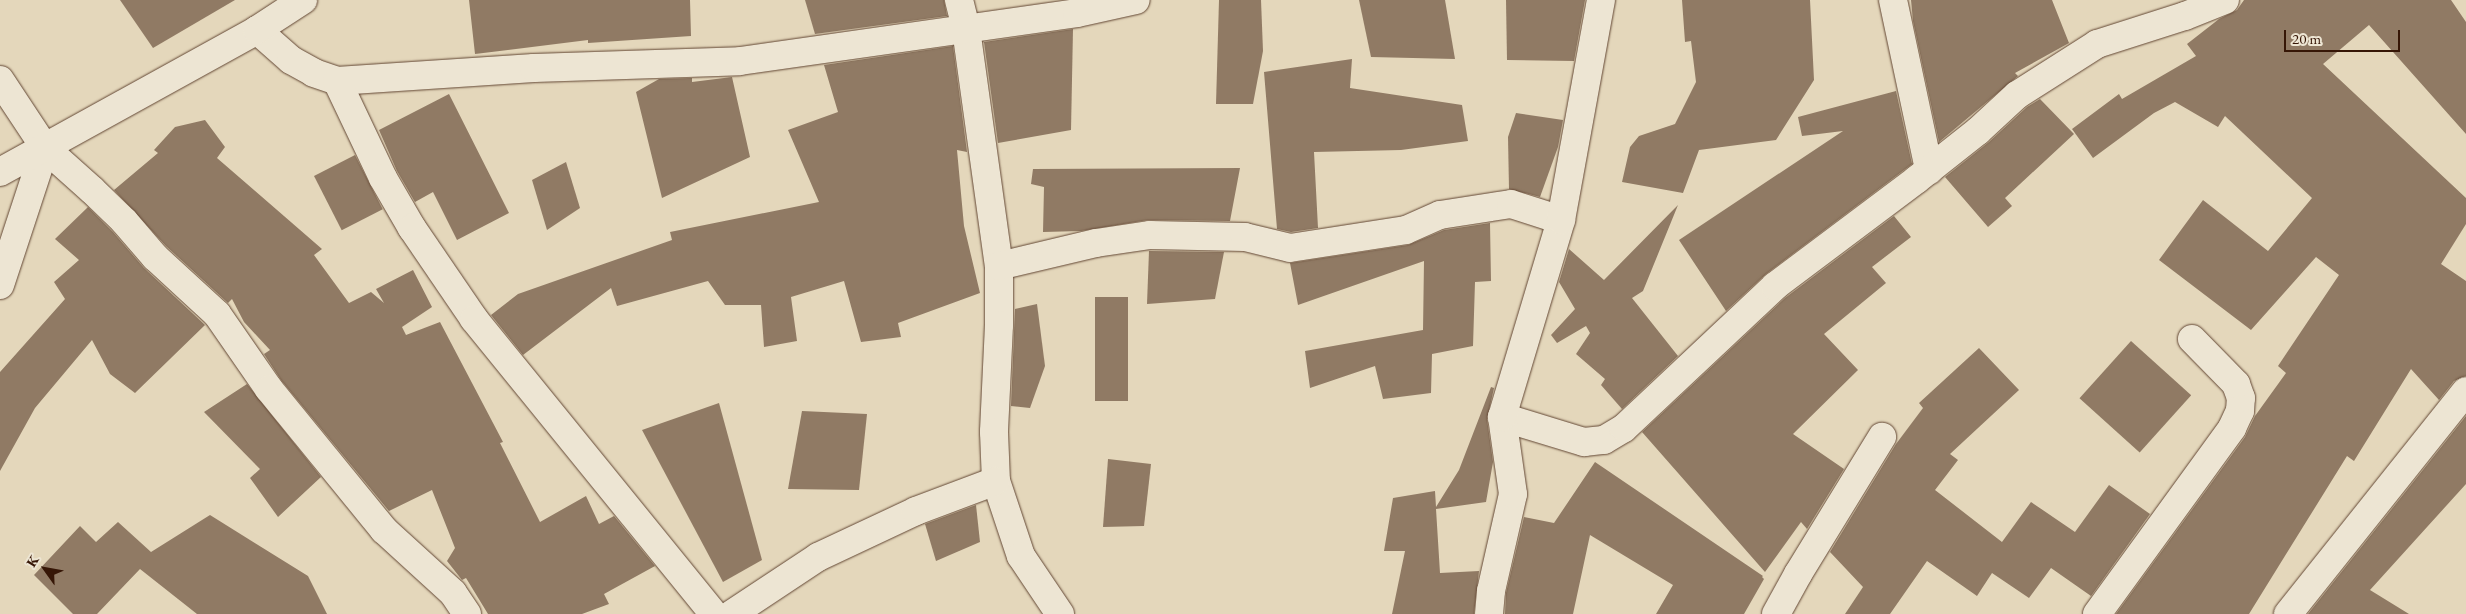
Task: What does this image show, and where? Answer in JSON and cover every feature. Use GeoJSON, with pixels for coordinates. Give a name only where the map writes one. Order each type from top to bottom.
{"type":"FeatureCollection","features":[{"type":"Feature","properties":{"kind":"street"},"geometry":{"type":"LineString","coordinates":[[0,172],[257,30],[303,0]]}},
{"type":"Feature","properties":{"kind":"street"},"geometry":{"type":"LineString","coordinates":[[959,0],[966,29],[999,266],[999,324],[994,432],[996,481],[1021,556],[1060,614]]}},
{"type":"Feature","properties":{"kind":"street"},"geometry":{"type":"LineString","coordinates":[[257,30],[291,60],[314,73],[338,81],[534,68],[740,61],[1077,14],[1136,0]]}},
{"type":"Feature","properties":{"kind":"street"},"geometry":{"type":"LineString","coordinates":[[1489,614],[1491,591],[1514,494],[1502,417],[1560,220],[1602,0]]}},
{"type":"Feature","properties":{"kind":"street"},"geometry":{"type":"LineString","coordinates":[[1893,0],[1929,170]]}},
{"type":"Feature","properties":{"kind":"street"},"geometry":{"type":"LineString","coordinates":[[1502,417],[1584,442],[1604,440],[1624,428],[1775,286],[1847,234],[1929,170],[1978,131],[2018,95],[2097,44],[2185,16],[2226,0]]}},
{"type":"Feature","properties":{"kind":"street"},"geometry":{"type":"LineString","coordinates":[[0,80],[46,148],[112,208],[155,256],[217,314],[269,390],[378,522],[453,593],[467,614]]}},
{"type":"Feature","properties":{"kind":"street"},"geometry":{"type":"LineString","coordinates":[[338,81],[382,178],[412,228],[465,306],[516,373],[714,614]]}},
{"type":"Feature","properties":{"kind":"street"},"geometry":{"type":"LineString","coordinates":[[0,285],[46,148]]}},
{"type":"Feature","properties":{"kind":"street"},"geometry":{"type":"LineString","coordinates":[[999,266],[1096,243],[1150,235],[1245,237],[1290,248],[1406,230],[1440,215],[1511,204],[1560,220]]}},
{"type":"Feature","properties":{"kind":"street"},"geometry":{"type":"LineString","coordinates":[[2097,614],[2232,428],[2240,411],[2241,398],[2236,384],[2192,338]]}},
{"type":"Feature","properties":{"kind":"street"},"geometry":{"type":"LineString","coordinates":[[2288,614],[2466,391]]}},
{"type":"Feature","properties":{"kind":"street"},"geometry":{"type":"LineString","coordinates":[[1776,614],[1798,574],[1882,437]]}},
{"type":"Feature","properties":{"kind":"street"},"geometry":{"type":"LineString","coordinates":[[732,614],[818,557],[916,511],[996,481]]}},
{"type":"Feature","properties":{"kind":"building"},"geometry":{"type":"Polygon","coordinates":[[[120,0],[235,0],[153,48],[120,0]]]}},
{"type":"Feature","properties":{"kind":"building"},"geometry":{"type":"Polygon","coordinates":[[[469,0],[690,0],[691,36],[588,43],[588,40],[475,54],[469,0]]]}},
{"type":"Feature","properties":{"kind":"building"},"geometry":{"type":"Polygon","coordinates":[[[805,0],[944,0],[947,16],[815,34],[805,0]]]}},
{"type":"Feature","properties":{"kind":"building"},"geometry":{"type":"Polygon","coordinates":[[[1219,0],[1261,0],[1263,51],[1253,104],[1216,104],[1219,0]]]}},
{"type":"Feature","properties":{"kind":"building"},"geometry":{"type":"Polygon","coordinates":[[[1359,0],[1445,0],[1455,59],[1371,57],[1359,0]]]}},
{"type":"Feature","properties":{"kind":"building"},"geometry":{"type":"Polygon","coordinates":[[[1506,0],[1585,0],[1574,61],[1507,60],[1506,0]]]}},
{"type":"Feature","properties":{"kind":"building"},"geometry":{"type":"Polygon","coordinates":[[[1682,0],[1810,0],[1814,80],[1776,140],[1699,150],[1683,193],[1622,182],[1630,147],[1639,136],[1675,124],[1696,82],[1691,41],[1685,42],[1682,0]]]}},
{"type":"Feature","properties":{"kind":"building"},"geometry":{"type":"Polygon","coordinates":[[[1911,0],[2052,0],[2069,43],[2015,73],[2018,76],[1939,142],[1913,21],[1911,0]]]}},
{"type":"Feature","properties":{"kind":"building"},"geometry":{"type":"Polygon","coordinates":[[[2244,0],[2451,0],[2466,22],[2466,134],[2369,25],[2323,64],[2466,198],[2466,224],[2441,264],[2466,281],[2466,376],[2454,381],[2439,400],[2411,369],[2354,461],[2347,456],[2249,614],[2116,614],[2245,437],[2255,416],[2286,373],[2278,366],[2339,275],[2316,257],[2251,330],[2159,260],[2203,200],[2268,251],[2312,198],[2225,116],[2218,127],[2175,102],[2154,113],[2093,158],[2072,129],[2119,94],[2122,99],[2196,56],[2187,44],[2219,19],[2237,10],[2244,0]]]}},
{"type":"Feature","properties":{"kind":"building"},"geometry":{"type":"Polygon","coordinates":[[[1073,29],[1071,130],[998,143],[984,42],[1073,29]]]}},
{"type":"Feature","properties":{"kind":"building"},"geometry":{"type":"Polygon","coordinates":[[[953,46],[967,152],[957,150],[964,226],[980,293],[898,323],[901,337],[861,342],[844,281],[791,297],[797,341],[764,347],[761,305],[725,305],[708,281],[617,306],[611,288],[523,355],[491,315],[518,294],[672,240],[670,232],[819,202],[788,130],[838,112],[824,65],[953,46]]]}},
{"type":"Feature","properties":{"kind":"building"},"geometry":{"type":"Polygon","coordinates":[[[1352,59],[1350,88],[1462,105],[1468,141],[1401,150],[1314,152],[1318,228],[1291,232],[1277,229],[1264,72],[1352,59]]]}},
{"type":"Feature","properties":{"kind":"building"},"geometry":{"type":"Polygon","coordinates":[[[732,77],[750,157],[662,198],[636,92],[659,79],[692,78],[692,82],[732,77]]]}},
{"type":"Feature","properties":{"kind":"building"},"geometry":{"type":"Polygon","coordinates":[[[1896,91],[1912,164],[1766,274],[1726,311],[1679,240],[1843,131],[1802,136],[1798,117],[1896,91]]]}},
{"type":"Feature","properties":{"kind":"building"},"geometry":{"type":"Polygon","coordinates":[[[449,94],[509,213],[457,240],[433,192],[415,202],[397,171],[379,130],[449,94]]]}},
{"type":"Feature","properties":{"kind":"building"},"geometry":{"type":"Polygon","coordinates":[[[2040,99],[2074,134],[2005,198],[2012,206],[1988,227],[1945,177],[1989,142],[2027,107],[2040,99]]]}},
{"type":"Feature","properties":{"kind":"building"},"geometry":{"type":"Polygon","coordinates":[[[1516,113],[1563,120],[1558,147],[1540,197],[1509,189],[1508,137],[1516,113]]]}},
{"type":"Feature","properties":{"kind":"building"},"geometry":{"type":"Polygon","coordinates":[[[205,120],[225,147],[217,158],[322,249],[314,255],[349,303],[371,292],[384,303],[376,289],[413,270],[432,307],[402,327],[406,335],[440,322],[503,442],[500,443],[540,522],[586,496],[599,524],[614,516],[655,566],[604,594],[609,604],[582,614],[488,614],[466,578],[462,580],[447,561],[455,548],[432,490],[389,511],[281,380],[264,354],[270,350],[244,322],[232,299],[228,303],[166,246],[114,190],[158,153],[154,150],[175,127],[205,120]]]}},
{"type":"Feature","properties":{"kind":"building"},"geometry":{"type":"Polygon","coordinates":[[[355,155],[383,209],[342,230],[314,176],[355,155]]]}},
{"type":"Feature","properties":{"kind":"building"},"geometry":{"type":"Polygon","coordinates":[[[566,162],[580,208],[547,230],[532,180],[566,162]]]}},
{"type":"Feature","properties":{"kind":"building"},"geometry":{"type":"Polygon","coordinates":[[[1240,168],[1230,221],[1148,220],[1081,231],[1043,232],[1044,187],[1031,184],[1033,169],[1240,168]]]}},
{"type":"Feature","properties":{"kind":"building"},"geometry":{"type":"Polygon","coordinates":[[[1678,205],[1643,291],[1632,298],[1678,356],[1622,409],[1601,385],[1605,379],[1576,354],[1590,333],[1586,326],[1557,343],[1551,335],[1575,309],[1559,282],[1569,249],[1604,280],[1678,205]]]}},
{"type":"Feature","properties":{"kind":"building"},"geometry":{"type":"Polygon","coordinates":[[[88,207],[113,232],[144,268],[205,325],[135,393],[110,374],[92,340],[35,408],[0,471],[0,372],[65,299],[54,282],[79,260],[55,239],[88,207]]]}},
{"type":"Feature","properties":{"kind":"building"},"geometry":{"type":"Polygon","coordinates":[[[1894,216],[1911,237],[1872,267],[1886,283],[1824,334],[1858,370],[1793,434],[1844,469],[1807,529],[1801,522],[1765,572],[1642,432],[1785,298],[1894,216]]]}},
{"type":"Feature","properties":{"kind":"building"},"geometry":{"type":"Polygon","coordinates":[[[1490,223],[1491,281],[1475,282],[1473,346],[1432,354],[1431,393],[1383,399],[1375,366],[1310,388],[1305,351],[1423,330],[1424,261],[1298,305],[1290,263],[1408,245],[1444,230],[1490,223]]]}},
{"type":"Feature","properties":{"kind":"building"},"geometry":{"type":"Polygon","coordinates":[[[1149,251],[1224,252],[1215,299],[1147,304],[1149,251]]]}},
{"type":"Feature","properties":{"kind":"building"},"geometry":{"type":"Polygon","coordinates":[[[1095,297],[1128,297],[1128,401],[1095,401],[1095,297]]]}},
{"type":"Feature","properties":{"kind":"building"},"geometry":{"type":"Polygon","coordinates":[[[1037,304],[1045,366],[1030,408],[1011,406],[1015,309],[1037,304]]]}},
{"type":"Feature","properties":{"kind":"building"},"geometry":{"type":"Polygon","coordinates":[[[2131,341],[2191,395],[2140,452],[2079,398],[2131,341]]]}},
{"type":"Feature","properties":{"kind":"building"},"geometry":{"type":"Polygon","coordinates":[[[1979,348],[2019,390],[1950,454],[1958,460],[1935,490],[2002,542],[2031,502],[2075,532],[2109,485],[2150,514],[2091,596],[2051,568],[2029,598],[1992,573],[1977,596],[1927,561],[1890,614],[1845,614],[1863,587],[1830,552],[1896,444],[1923,408],[1919,403],[1979,348]]]}},
{"type":"Feature","properties":{"kind":"building"},"geometry":{"type":"Polygon","coordinates":[[[247,384],[321,477],[278,517],[250,478],[260,469],[204,412],[247,384]]]}},
{"type":"Feature","properties":{"kind":"building"},"geometry":{"type":"Polygon","coordinates":[[[1491,387],[1494,388],[1487,419],[1493,462],[1486,502],[1436,509],[1440,573],[1479,571],[1474,614],[1392,614],[1405,551],[1384,551],[1393,498],[1435,491],[1436,507],[1459,470],[1491,387]]]}},
{"type":"Feature","properties":{"kind":"building"},"geometry":{"type":"Polygon","coordinates":[[[719,403],[762,560],[723,582],[642,430],[719,403]]]}},
{"type":"Feature","properties":{"kind":"building"},"geometry":{"type":"Polygon","coordinates":[[[802,411],[867,414],[859,490],[788,489],[802,411]]]}},
{"type":"Feature","properties":{"kind":"building"},"geometry":{"type":"Polygon","coordinates":[[[2466,416],[2466,484],[2370,590],[2409,614],[2308,614],[2466,416]]]}},
{"type":"Feature","properties":{"kind":"building"},"geometry":{"type":"Polygon","coordinates":[[[1108,459],[1151,464],[1144,526],[1103,527],[1108,459]]]}},
{"type":"Feature","properties":{"kind":"building"},"geometry":{"type":"Polygon","coordinates":[[[1595,462],[1763,576],[1764,579],[1744,614],[1656,614],[1673,585],[1590,535],[1573,614],[1505,614],[1506,593],[1524,517],[1554,523],[1595,462]]]}},
{"type":"Feature","properties":{"kind":"building"},"geometry":{"type":"Polygon","coordinates":[[[976,505],[980,542],[936,561],[925,524],[976,505]]]}},
{"type":"Feature","properties":{"kind":"building"},"geometry":{"type":"Polygon","coordinates":[[[210,515],[308,576],[327,614],[197,614],[140,569],[97,614],[73,614],[34,575],[80,526],[96,542],[118,522],[151,552],[210,515]]]}}]}
